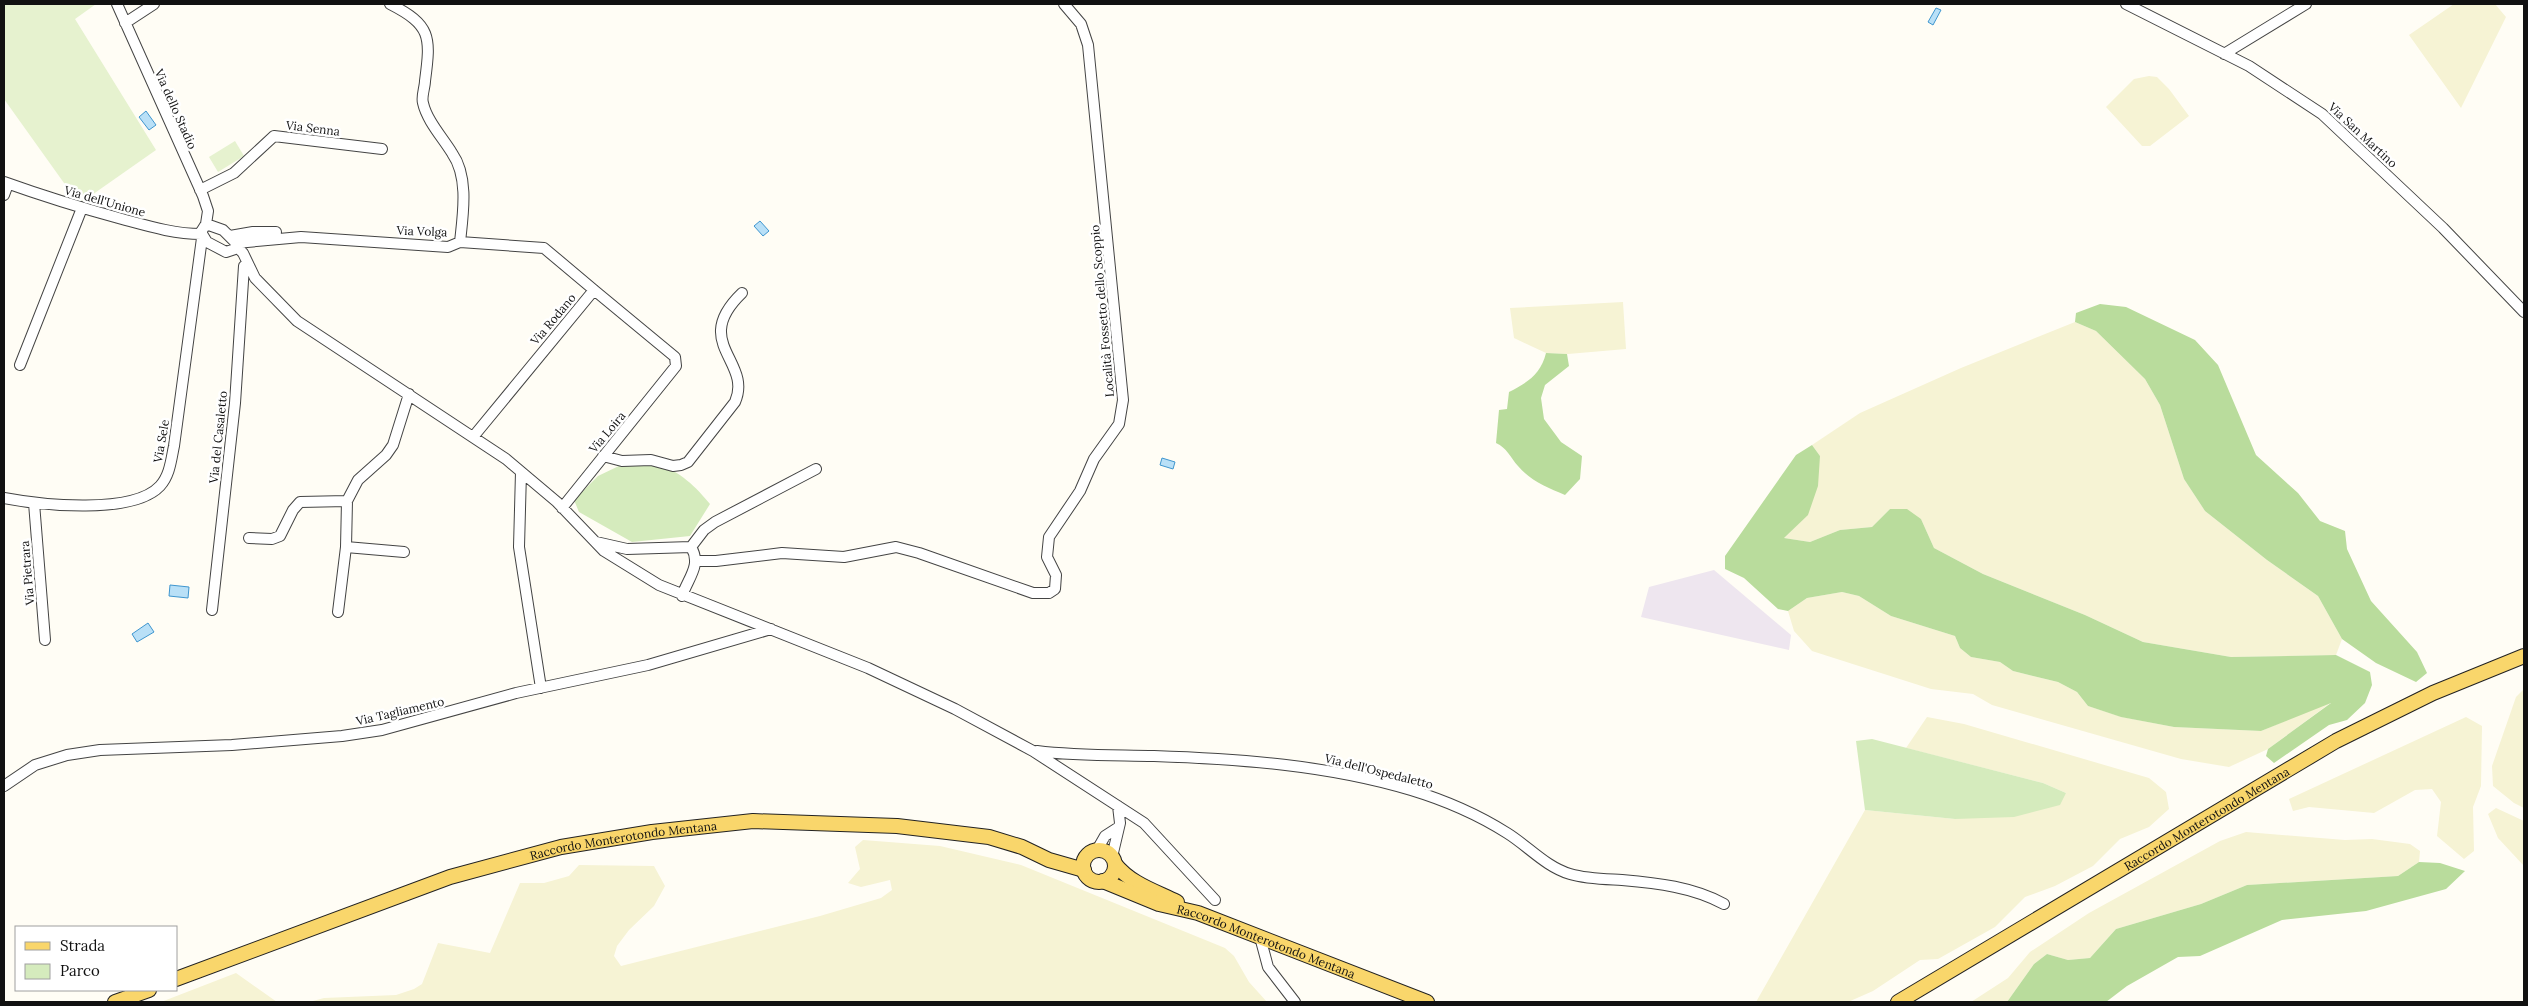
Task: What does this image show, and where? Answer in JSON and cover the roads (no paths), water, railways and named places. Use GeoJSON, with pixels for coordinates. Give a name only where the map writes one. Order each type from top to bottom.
{"type":"FeatureCollection","features":[{"type":"Feature","properties":{"kind":"main road","name":"Raccordo Monterotondo Mentana"},"geometry":{"type":"LineString","coordinates":[[1898,1002],[2336,741],[2433,693],[2524,656]]}},
{"type":"Feature","properties":{"kind":"main road","name":"Raccordo Monterotondo Mentana"},"geometry":{"type":"LineString","coordinates":[[178,978],[450,877],[555,849],[652,832],[753,821],[897,826],[989,837],[1022,847],[1049,860],[1084,870]]}},
{"type":"Feature","properties":{"kind":"main road"},"geometry":{"type":"LineString","coordinates":[[1022,847],[1070,856],[1094,851],[1106,852],[1124,875],[1198,913]]}},
{"type":"Feature","properties":{"kind":"main road"},"geometry":{"type":"LineString","coordinates":[[1094,851],[1084,860],[1084,870],[1093,881],[1103,881],[1111,876],[1113,861]]}},
{"type":"Feature","properties":{"kind":"main road","name":"Raccordo Monterotondo Mentana"},"geometry":{"type":"LineString","coordinates":[[1103,881],[1159,904],[1198,913],[1427,1002]]}},
{"type":"Feature","properties":{"kind":"main road"},"geometry":{"type":"LineString","coordinates":[[115,1002],[146,991]]}},
{"type":"Feature","properties":{"kind":"street","name":"Via dello Stadio"},"geometry":{"type":"LineString","coordinates":[[117,4],[200,190],[208,211],[206,224]]}},
{"type":"Feature","properties":{"kind":"street"},"geometry":{"type":"LineString","coordinates":[[125,23],[154,4]]}},
{"type":"Feature","properties":{"kind":"street"},"geometry":{"type":"LineString","coordinates":[[390,4],[416,19],[427,38],[428,56],[422,102],[455,157],[461,171],[463,190],[460,242]]}},
{"type":"Feature","properties":{"kind":"street","name":"Località Fossetto dello Scoppio"},"geometry":{"type":"LineString","coordinates":[[696,561],[716,562],[782,553],[844,557],[896,548],[919,553],[1033,593],[1049,593],[1055,589],[1056,575],[1047,557],[1049,537],[1080,491],[1094,459],[1119,424],[1123,400],[1117,321],[1088,45],[1080,24],[1064,4]]}},
{"type":"Feature","properties":{"kind":"street","name":"Via San Martino"},"geometry":{"type":"LineString","coordinates":[[2126,4],[2249,66],[2292,93],[2336,125],[2443,228],[2524,312]]}},
{"type":"Feature","properties":{"kind":"street"},"geometry":{"type":"LineString","coordinates":[[2224,54],[2306,4]]}},
{"type":"Feature","properties":{"kind":"street","name":"Via Senna"},"geometry":{"type":"LineString","coordinates":[[200,190],[234,173],[274,136],[382,149]]}},
{"type":"Feature","properties":{"kind":"street"},"geometry":{"type":"LineString","coordinates":[[4,196],[6,183]]}},
{"type":"Feature","properties":{"kind":"street","name":"Via dell'Unione"},"geometry":{"type":"LineString","coordinates":[[6,183],[82,208],[179,233],[202,236]]}},
{"type":"Feature","properties":{"kind":"street"},"geometry":{"type":"LineString","coordinates":[[20,365],[82,208]]}},
{"type":"Feature","properties":{"kind":"street"},"geometry":{"type":"LineString","coordinates":[[206,224],[220,228],[234,242],[243,253],[246,268]]}},
{"type":"Feature","properties":{"kind":"street","name":"Via Sele"},"geometry":{"type":"LineString","coordinates":[[4,498],[34,504],[124,503],[150,494],[163,482],[169,470],[174,446],[202,228],[206,224]]}},
{"type":"Feature","properties":{"kind":"street"},"geometry":{"type":"LineString","coordinates":[[226,252],[231,252],[234,242],[253,232],[292,233],[301,237]]}},
{"type":"Feature","properties":{"kind":"street"},"geometry":{"type":"LineString","coordinates":[[202,236],[246,268],[276,302],[306,328],[409,394],[522,472],[562,508],[604,552],[642,576],[682,596],[868,668],[955,709],[1033,751],[1118,806],[1154,832],[1215,900]]}},
{"type":"Feature","properties":{"kind":"street","name":"Via Volga"},"geometry":{"type":"LineString","coordinates":[[234,242],[263,239],[295,239],[301,237],[448,247],[460,242],[544,248],[594,290]]}},
{"type":"Feature","properties":{"kind":"street","name":"Via del Casaletto"},"geometry":{"type":"LineString","coordinates":[[212,610],[235,396],[248,251],[253,244],[263,239]]}},
{"type":"Feature","properties":{"kind":"street","name":"Via Rodano"},"geometry":{"type":"LineString","coordinates":[[473,437],[594,290],[675,357],[676,366],[672,374]]}},
{"type":"Feature","properties":{"kind":"street"},"geometry":{"type":"LineString","coordinates":[[603,456],[622,460],[652,460],[674,466],[688,462],[735,402],[740,388],[725,350],[720,324],[732,303],[742,293]]}},
{"type":"Feature","properties":{"kind":"street","name":"Via Loira"},"geometry":{"type":"LineString","coordinates":[[562,508],[672,374]]}},
{"type":"Feature","properties":{"kind":"street"},"geometry":{"type":"LineString","coordinates":[[338,612],[346,547],[347,501],[360,476],[386,455],[394,445],[409,394]]}},
{"type":"Feature","properties":{"kind":"street"},"geometry":{"type":"LineString","coordinates":[[692,547],[704,530],[715,522],[816,469]]}},
{"type":"Feature","properties":{"kind":"street"},"geometry":{"type":"LineString","coordinates":[[522,472],[519,547],[541,688]]}},
{"type":"Feature","properties":{"kind":"street"},"geometry":{"type":"LineString","coordinates":[[249,538],[272,539],[280,536],[293,510],[300,502],[347,501]]}},
{"type":"Feature","properties":{"kind":"street","name":"Via Pietrara"},"geometry":{"type":"LineString","coordinates":[[34,504],[45,640]]}},
{"type":"Feature","properties":{"kind":"street"},"geometry":{"type":"LineString","coordinates":[[595,542],[627,549],[692,547]]}},
{"type":"Feature","properties":{"kind":"street"},"geometry":{"type":"LineString","coordinates":[[346,547],[404,552]]}},
{"type":"Feature","properties":{"kind":"street"},"geometry":{"type":"LineString","coordinates":[[682,596],[696,561],[692,547]]}},
{"type":"Feature","properties":{"kind":"street","name":"Via Tagliamento"},"geometry":{"type":"LineString","coordinates":[[4,786],[35,765],[73,754],[116,748],[232,745],[370,732],[406,725],[541,688],[654,663],[770,629]]}},
{"type":"Feature","properties":{"kind":"street","name":"Via dell'Ospedaletto"},"geometry":{"type":"LineString","coordinates":[[1033,751],[1239,761],[1315,769],[1387,784],[1436,798],[1478,817],[1508,834],[1552,866],[1566,873],[1589,878],[1675,887],[1704,894],[1724,904]]}},
{"type":"Feature","properties":{"kind":"street"},"geometry":{"type":"LineString","coordinates":[[1113,861],[1120,818],[1118,806]]}},
{"type":"Feature","properties":{"kind":"street"},"geometry":{"type":"LineString","coordinates":[[1094,851],[1105,836],[1118,827]]}},
{"type":"Feature","properties":{"kind":"street"},"geometry":{"type":"LineString","coordinates":[[1260,937],[1265,962],[1295,1002]]}},
{"type":"Feature","properties":{"kind":"water"},"geometry":{"type":"Polygon","coordinates":[[[1936,8],[1941,10],[1933,25],[1928,22],[1936,8]]]}},
{"type":"Feature","properties":{"kind":"water"},"geometry":{"type":"Polygon","coordinates":[[[146,111],[156,125],[149,130],[139,117],[146,111]]]}},
{"type":"Feature","properties":{"kind":"water"},"geometry":{"type":"Polygon","coordinates":[[[760,221],[769,231],[763,236],[754,226],[760,221]]]}},
{"type":"Feature","properties":{"kind":"water"},"geometry":{"type":"Polygon","coordinates":[[[1162,458],[1175,462],[1173,469],[1160,465],[1162,458]]]}},
{"type":"Feature","properties":{"kind":"water"},"geometry":{"type":"Polygon","coordinates":[[[170,585],[189,587],[188,598],[169,596],[170,585]]]}},
{"type":"Feature","properties":{"kind":"water"},"geometry":{"type":"Polygon","coordinates":[[[148,623],[154,632],[137,642],[132,634],[148,623]]]}}]}
